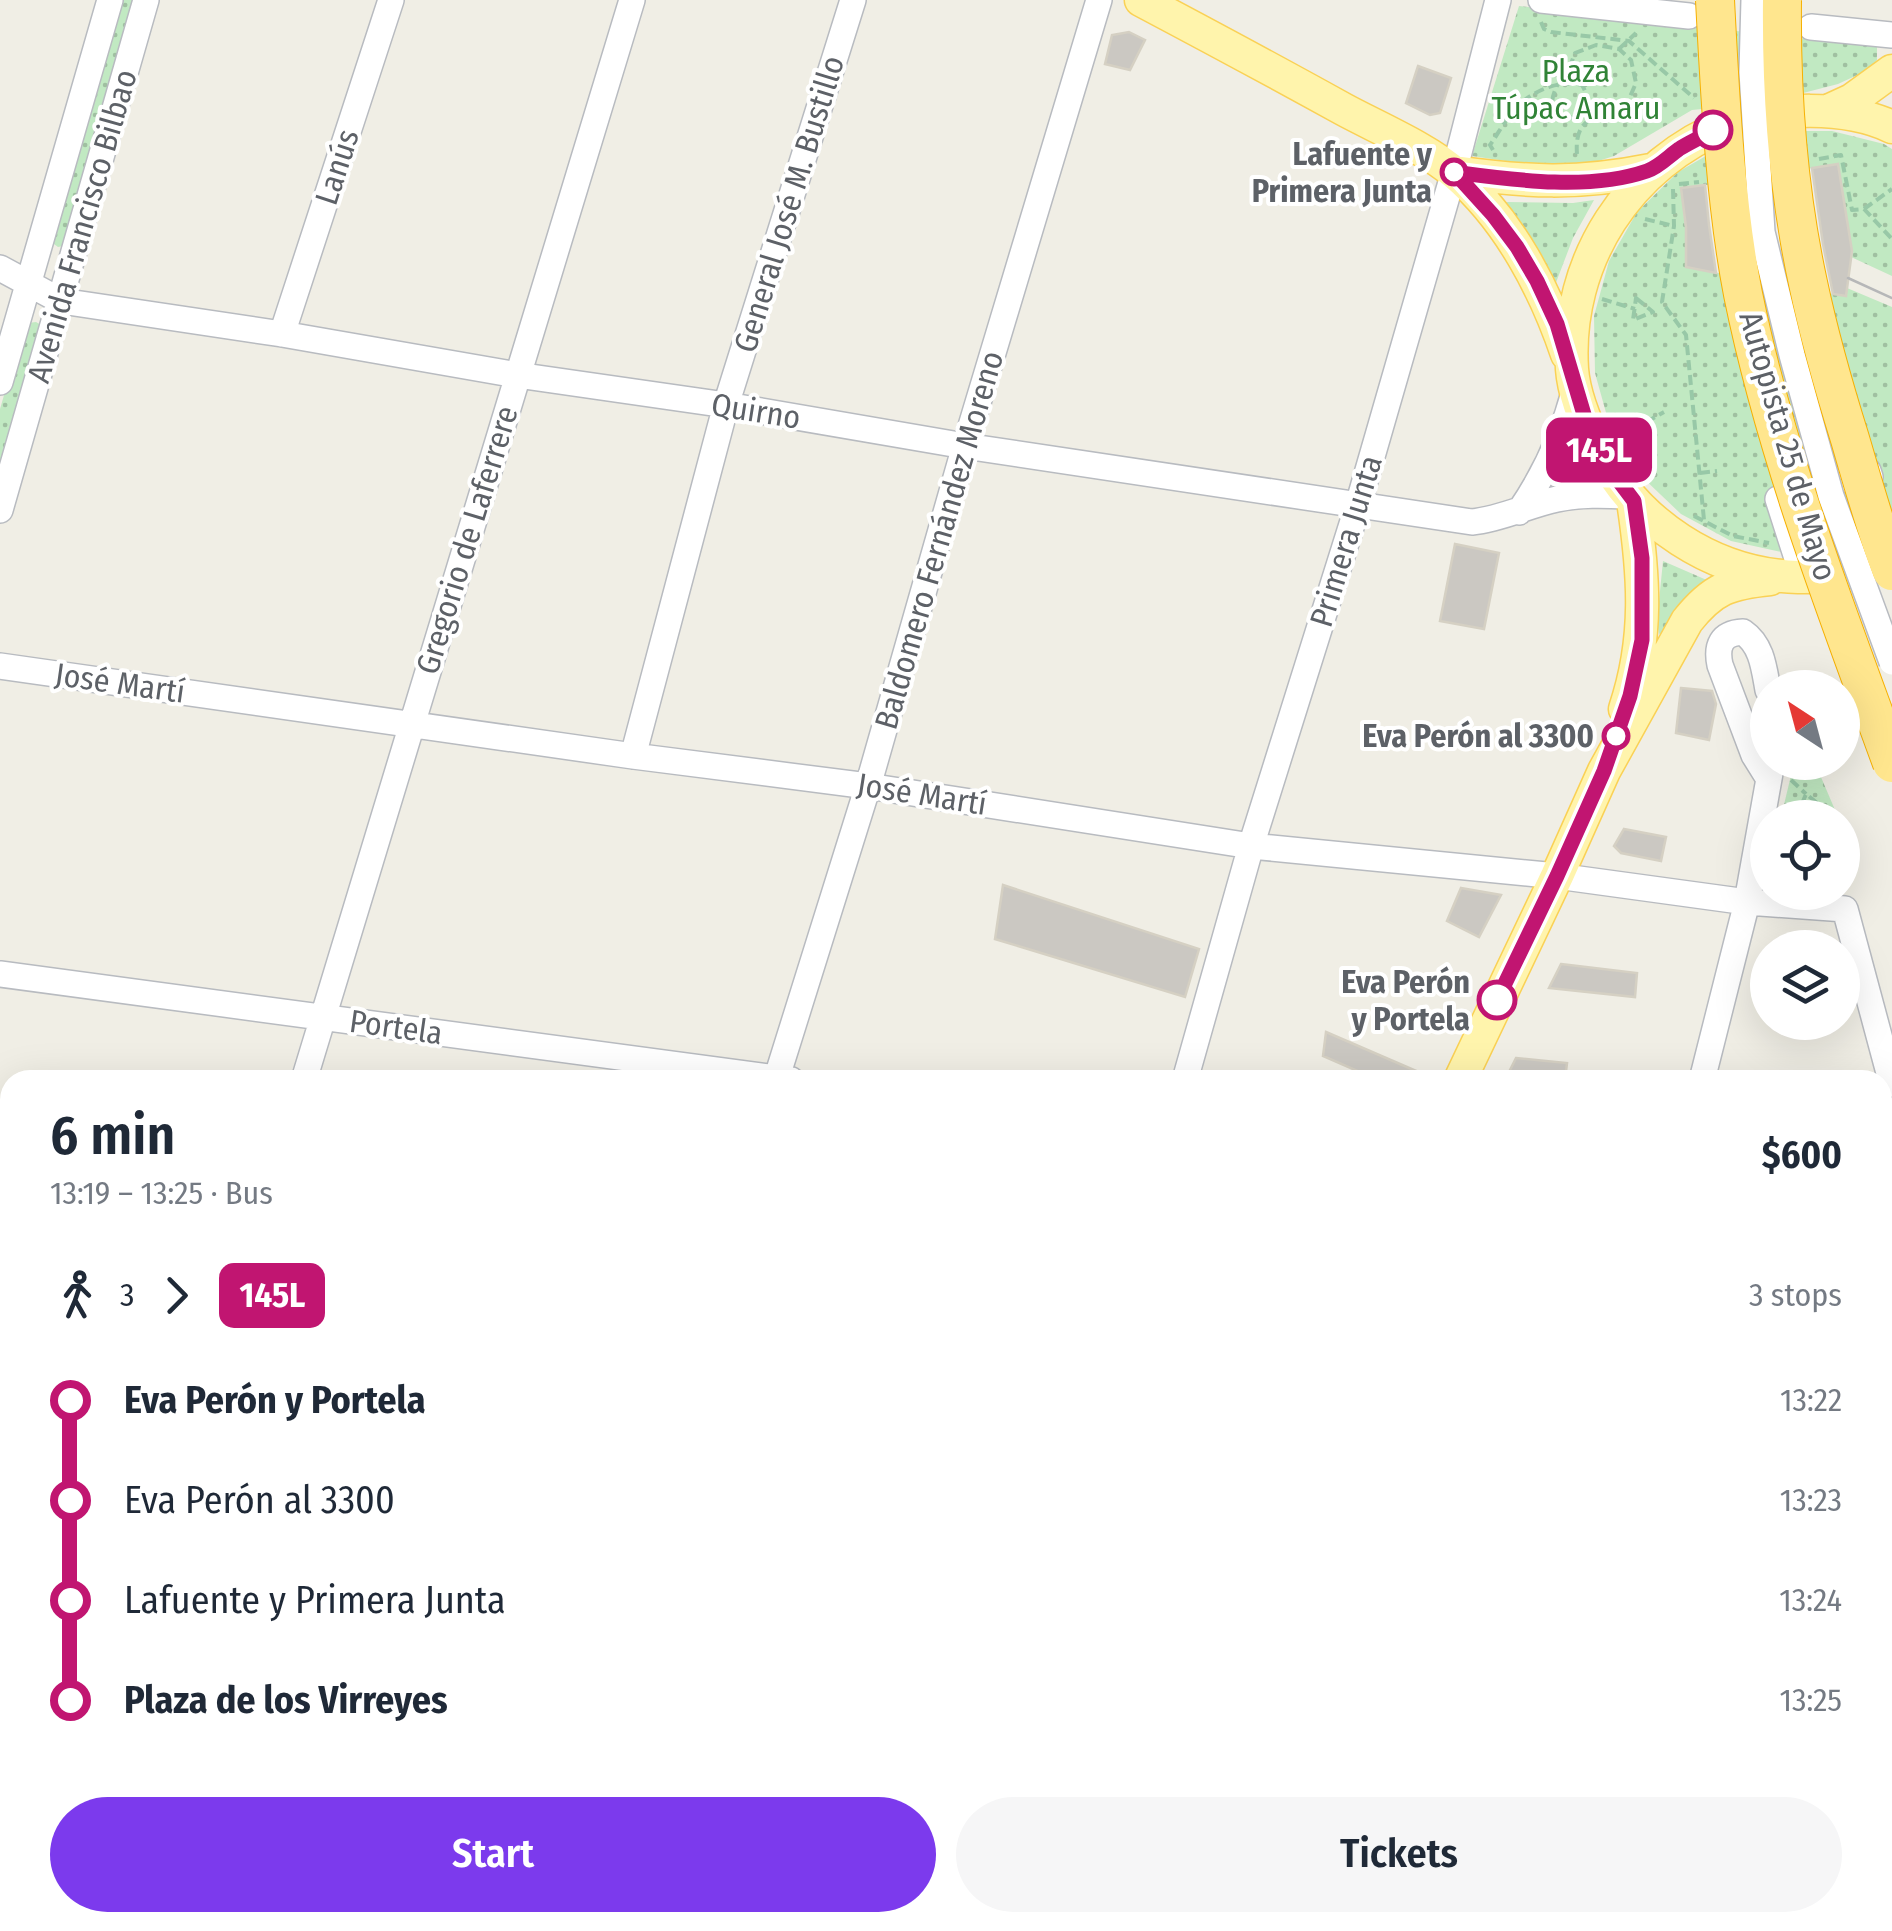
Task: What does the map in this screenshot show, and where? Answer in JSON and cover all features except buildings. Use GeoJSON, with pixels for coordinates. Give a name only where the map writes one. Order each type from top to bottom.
{"type":"FeatureCollection","features":[{"type":"Feature","properties":{"kind":"highway","name":"Autopista 25 de Mayo"},"geometry":{"type":"LineString","coordinates":[[1782,0],[1788,138],[1808,284],[1834,387],[1892,571]]}},
{"type":"Feature","properties":{"kind":"highway","name":"Autopista 25 de Mayo"},"geometry":{"type":"LineString","coordinates":[[1702,8],[1719,70],[1731,210],[1743,291],[1768,401],[1816,555],[1892,763]]}},
{"type":"Feature","properties":{"kind":"main road"},"geometry":{"type":"LineString","coordinates":[[1141,0],[1454,172],[1493,215],[1527,264],[1557,324],[1588,428],[1606,464],[1631,498],[1660,526],[1723,562],[1758,572],[1797,567],[1852,572],[1892,560]]}},
{"type":"Feature","properties":{"kind":"main road"},"geometry":{"type":"LineString","coordinates":[[1828,111],[1852,100],[1892,72]]}},
{"type":"Feature","properties":{"kind":"main road"},"geometry":{"type":"LineString","coordinates":[[1574,378],[1577,308],[1583,278],[1599,238],[1622,202],[1665,180],[1680,148],[1713,130],[1766,114],[1828,111],[1892,127]]}},
{"type":"Feature","properties":{"kind":"main road"},"geometry":{"type":"LineString","coordinates":[[1454,172],[1509,180],[1665,180]]}},
{"type":"Feature","properties":{"kind":"main road"},"geometry":{"type":"LineString","coordinates":[[1604,771],[1630,696],[1642,640],[1642,558],[1631,498]]}},
{"type":"Feature","properties":{"kind":"main road"},"geometry":{"type":"LineString","coordinates":[[1465,1070],[1604,771],[1695,610],[1728,586],[1797,567]]}},
{"type":"Feature","properties":{"kind":"street","name":"Avenida Francisco Bilbao"},"geometry":{"type":"LineString","coordinates":[[0,382],[110,0]]}},
{"type":"Feature","properties":{"kind":"street","name":"Avenida Francisco Bilbao"},"geometry":{"type":"LineString","coordinates":[[0,510],[146,0]]}},
{"type":"Feature","properties":{"kind":"street","name":"Lanús"},"geometry":{"type":"LineString","coordinates":[[282,334],[391,0]]}},
{"type":"Feature","properties":{"kind":"street","name":"Gregorio de Laferrere"},"geometry":{"type":"LineString","coordinates":[[307,1070],[632,0]]}},
{"type":"Feature","properties":{"kind":"street","name":"General José M. Bustillo"},"geometry":{"type":"LineString","coordinates":[[633,756],[726,405],[853,0]]}},
{"type":"Feature","properties":{"kind":"street","name":"Baldomero Fernández Moreno"},"geometry":{"type":"LineString","coordinates":[[785,1070],[1099,0]]}},
{"type":"Feature","properties":{"kind":"street","name":"Primera Junta"},"geometry":{"type":"LineString","coordinates":[[1188,1070],[1252,846],[1358,505],[1454,172],[1498,0]]}},
{"type":"Feature","properties":{"kind":"street"},"geometry":{"type":"LineString","coordinates":[[1754,0],[1752,72],[1762,232],[1831,496],[1892,662]]}},
{"type":"Feature","properties":{"kind":"street"},"geometry":{"type":"LineString","coordinates":[[1540,9],[1702,8]]}},
{"type":"Feature","properties":{"kind":"street"},"geometry":{"type":"LineString","coordinates":[[1811,27],[1892,35]]}},
{"type":"Feature","properties":{"kind":"street","name":"Quirno"},"geometry":{"type":"LineString","coordinates":[[0,268],[61,301],[965,446],[1472,522],[1592,494],[1631,498]]}},
{"type":"Feature","properties":{"kind":"street"},"geometry":{"type":"LineString","coordinates":[[1519,512],[1554,454],[1566,422],[1574,378]]}},
{"type":"Feature","properties":{"kind":"street"},"geometry":{"type":"LineString","coordinates":[[1797,567],[1778,499],[1868,471],[1892,538]]}},
{"type":"Feature","properties":{"kind":"street"},"geometry":{"type":"LineString","coordinates":[[1750,745],[1720,665],[1720,642],[1725,636],[1742,632],[1752,638],[1763,670]]}},
{"type":"Feature","properties":{"kind":"street","name":"José Martí"},"geometry":{"type":"LineString","coordinates":[[0,666],[868,786],[1252,846],[1557,876],[1748,902],[1845,909],[1888,1070]]}},
{"type":"Feature","properties":{"kind":"street"},"geometry":{"type":"LineString","coordinates":[[1705,1070],[1748,902],[1768,780]]}},
{"type":"Feature","properties":{"kind":"street","name":"Portela"},"geometry":{"type":"LineString","coordinates":[[0,974],[715,1070]]}},
{"type":"Feature","properties":{"kind":"path"},"geometry":{"type":"LineString","coordinates":[[1540,9],[1544,29],[1551,32],[1628,41],[1703,106]]}},
{"type":"Feature","properties":{"kind":"path"},"geometry":{"type":"LineString","coordinates":[[1509,180],[1490,146],[1513,110],[1544,89],[1561,83],[1568,82],[1582,86],[1588,96],[1584,112],[1576,118],[1562,117],[1553,108],[1551,97],[1561,83],[1575,53],[1596,45],[1619,50],[1631,60],[1636,83],[1624,104],[1592,116],[1581,127],[1576,154]]}},
{"type":"Feature","properties":{"kind":"path"},"geometry":{"type":"LineString","coordinates":[[1584,112],[1592,116]]}},
{"type":"Feature","properties":{"kind":"path"},"geometry":{"type":"LineString","coordinates":[[1864,209],[1892,190]]}},
{"type":"Feature","properties":{"kind":"path"},"geometry":{"type":"LineString","coordinates":[[1642,214],[1640,218],[1674,226]]}},
{"type":"Feature","properties":{"kind":"path"},"geometry":{"type":"LineString","coordinates":[[1606,288],[1602,299],[1635,309]]}},
{"type":"Feature","properties":{"kind":"path"},"geometry":{"type":"LineString","coordinates":[[1636,298],[1653,312],[1633,320],[1635,309],[1636,298]]}},
{"type":"Feature","properties":{"kind":"path"},"geometry":{"type":"LineString","coordinates":[[1620,436],[1664,412]]}},
{"type":"Feature","properties":{"kind":"path"},"geometry":{"type":"LineString","coordinates":[[1614,425],[1628,449]]}},
{"type":"Feature","properties":{"kind":"path"},"geometry":{"type":"LineString","coordinates":[[1700,473],[1717,471]]}},
{"type":"Feature","properties":{"kind":"path"},"geometry":{"type":"LineString","coordinates":[[1682,510],[1797,567]]}},
{"type":"Feature","properties":{"kind":"green space"},"geometry":{"type":"Polygon","coordinates":[[[118,0],[139,0],[63,246],[58,247],[50,241],[118,0]]]}},
{"type":"Feature","properties":{"kind":"green space","name":"Plaza Túpac Amaru"},"geometry":{"type":"Polygon","coordinates":[[[1519,6],[1877,47],[1877,60],[1866,71],[1838,84],[1765,103],[1692,110],[1614,156],[1592,163],[1533,165],[1472,156],[1519,6]]]}},
{"type":"Feature","properties":{"kind":"green space","name":"Plaza Túpac Amaru"},"geometry":{"type":"Polygon","coordinates":[[[1778,131],[1832,131],[1892,149],[1892,276],[1851,257],[1838,164],[1681,189],[1686,267],[1845,296],[1847,288],[1892,307],[1892,534],[1843,550],[1786,553],[1731,541],[1681,514],[1640,475],[1610,427],[1595,373],[1594,316],[1609,261],[1637,212],[1678,172],[1725,145],[1778,131]]]}},
{"type":"Feature","properties":{"kind":"green space"},"geometry":{"type":"Polygon","coordinates":[[[1594,200],[1573,238],[1552,293],[1506,202],[1594,200]]]}},
{"type":"Feature","properties":{"kind":"green space"},"geometry":{"type":"Polygon","coordinates":[[[28,323],[41,325],[0,480],[0,409],[23,330],[28,323]]]}},
{"type":"Feature","properties":{"kind":"green space"},"geometry":{"type":"Polygon","coordinates":[[[1663,561],[1709,581],[1671,627],[1659,634],[1657,621],[1663,561]]]}},
{"type":"Feature","properties":{"kind":"green space"},"geometry":{"type":"Polygon","coordinates":[[[1790,780],[1822,780],[1831,800],[1785,800],[1790,780]]]}},
{"type":"Feature","properties":{"kind":"tram line"},"geometry":{"type":"LineString","coordinates":[[1848,278],[1892,298]]}},
{"type":"Feature","properties":{"kind":"bus line","name":"145L"},"geometry":{"type":"LineString","coordinates":[[1497,1000],[1604,771],[1630,696],[1642,640],[1642,558],[1634,501],[1606,464],[1588,428],[1557,324],[1537,281],[1493,215],[1454,172],[1544,182],[1616,178],[1651,170],[1713,130]]}},
{"type":"Feature","properties":{"kind":"place","name":"Lafuente y Primera Junta"},"geometry":{"type":"Point","coordinates":[1454,172]}},
{"type":"Feature","properties":{"kind":"place","name":"Eva Perón al 3300"},"geometry":{"type":"Point","coordinates":[1616,736]}},
{"type":"Feature","properties":{"kind":"place","name":"Eva Perón y Portela"},"geometry":{"type":"Point","coordinates":[1497,1000]}}]}
